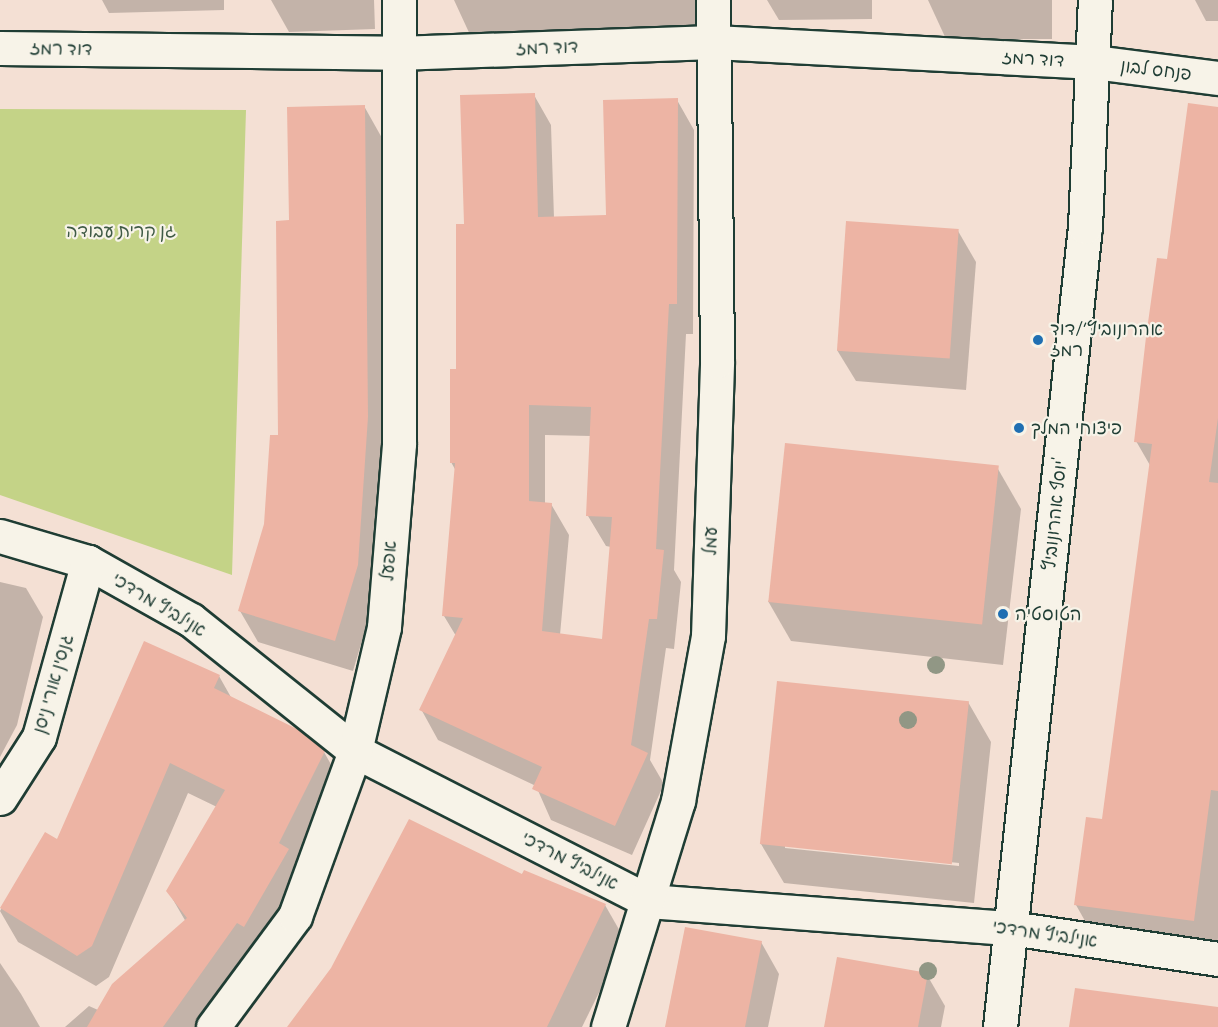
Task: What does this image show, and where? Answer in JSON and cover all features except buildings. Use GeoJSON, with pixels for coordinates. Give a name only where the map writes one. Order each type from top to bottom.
{"type":"FeatureCollection","features":[{"type":"Feature","properties":{"kind":"street","name":"אפעל"},"geometry":{"type":"LineString","coordinates":[[213,1027],[295,916],[355,751],[384,627],[399,443],[397,53],[399,0]]}},
{"type":"Feature","properties":{"kind":"street","name":"עמל"},"geometry":{"type":"LineString","coordinates":[[608,1027],[678,801],[708,636],[717,361],[713,0]]}},
{"type":"Feature","properties":{"kind":"street","name":"יוסף אהרונוביץ'"},"geometry":{"type":"LineString","coordinates":[[1000,1027],[1085,227],[1095,0]]}},
{"type":"Feature","properties":{"kind":"street","name":"דוד רמז"},"geometry":{"type":"LineString","coordinates":[[0,48],[397,53],[714,42],[1094,62]]}},
{"type":"Feature","properties":{"kind":"street","name":"פנחס לבון"},"geometry":{"type":"LineString","coordinates":[[1094,62],[1218,78]]}},
{"type":"Feature","properties":{"kind":"street","name":"אנילביץ מרדכי"},"geometry":{"type":"LineString","coordinates":[[0,536],[88,562],[191,620],[355,751],[648,901],[1011,928],[1218,959]]}},
{"type":"Feature","properties":{"kind":"street","name":"גנסין אורי ניסן"},"geometry":{"type":"LineString","coordinates":[[0,798],[39,737],[88,562]]}},
{"type":"Feature","properties":{"kind":"green space","name":"גן קרית עבודה"},"geometry":{"type":"Polygon","coordinates":[[[0,109],[246,110],[232,575],[0,495],[0,109]]]}},
{"type":"Feature","properties":{"kind":"place","name":"אהרונוביץ׳/דוד רמז"},"geometry":{"type":"Point","coordinates":[1038,340]}},
{"type":"Feature","properties":{"kind":"place","name":"פיצוחי המלך"},"geometry":{"type":"Point","coordinates":[1019,428]}},
{"type":"Feature","properties":{"kind":"place","name":"הטוסטיה"},"geometry":{"type":"Point","coordinates":[1003,614]}}]}
